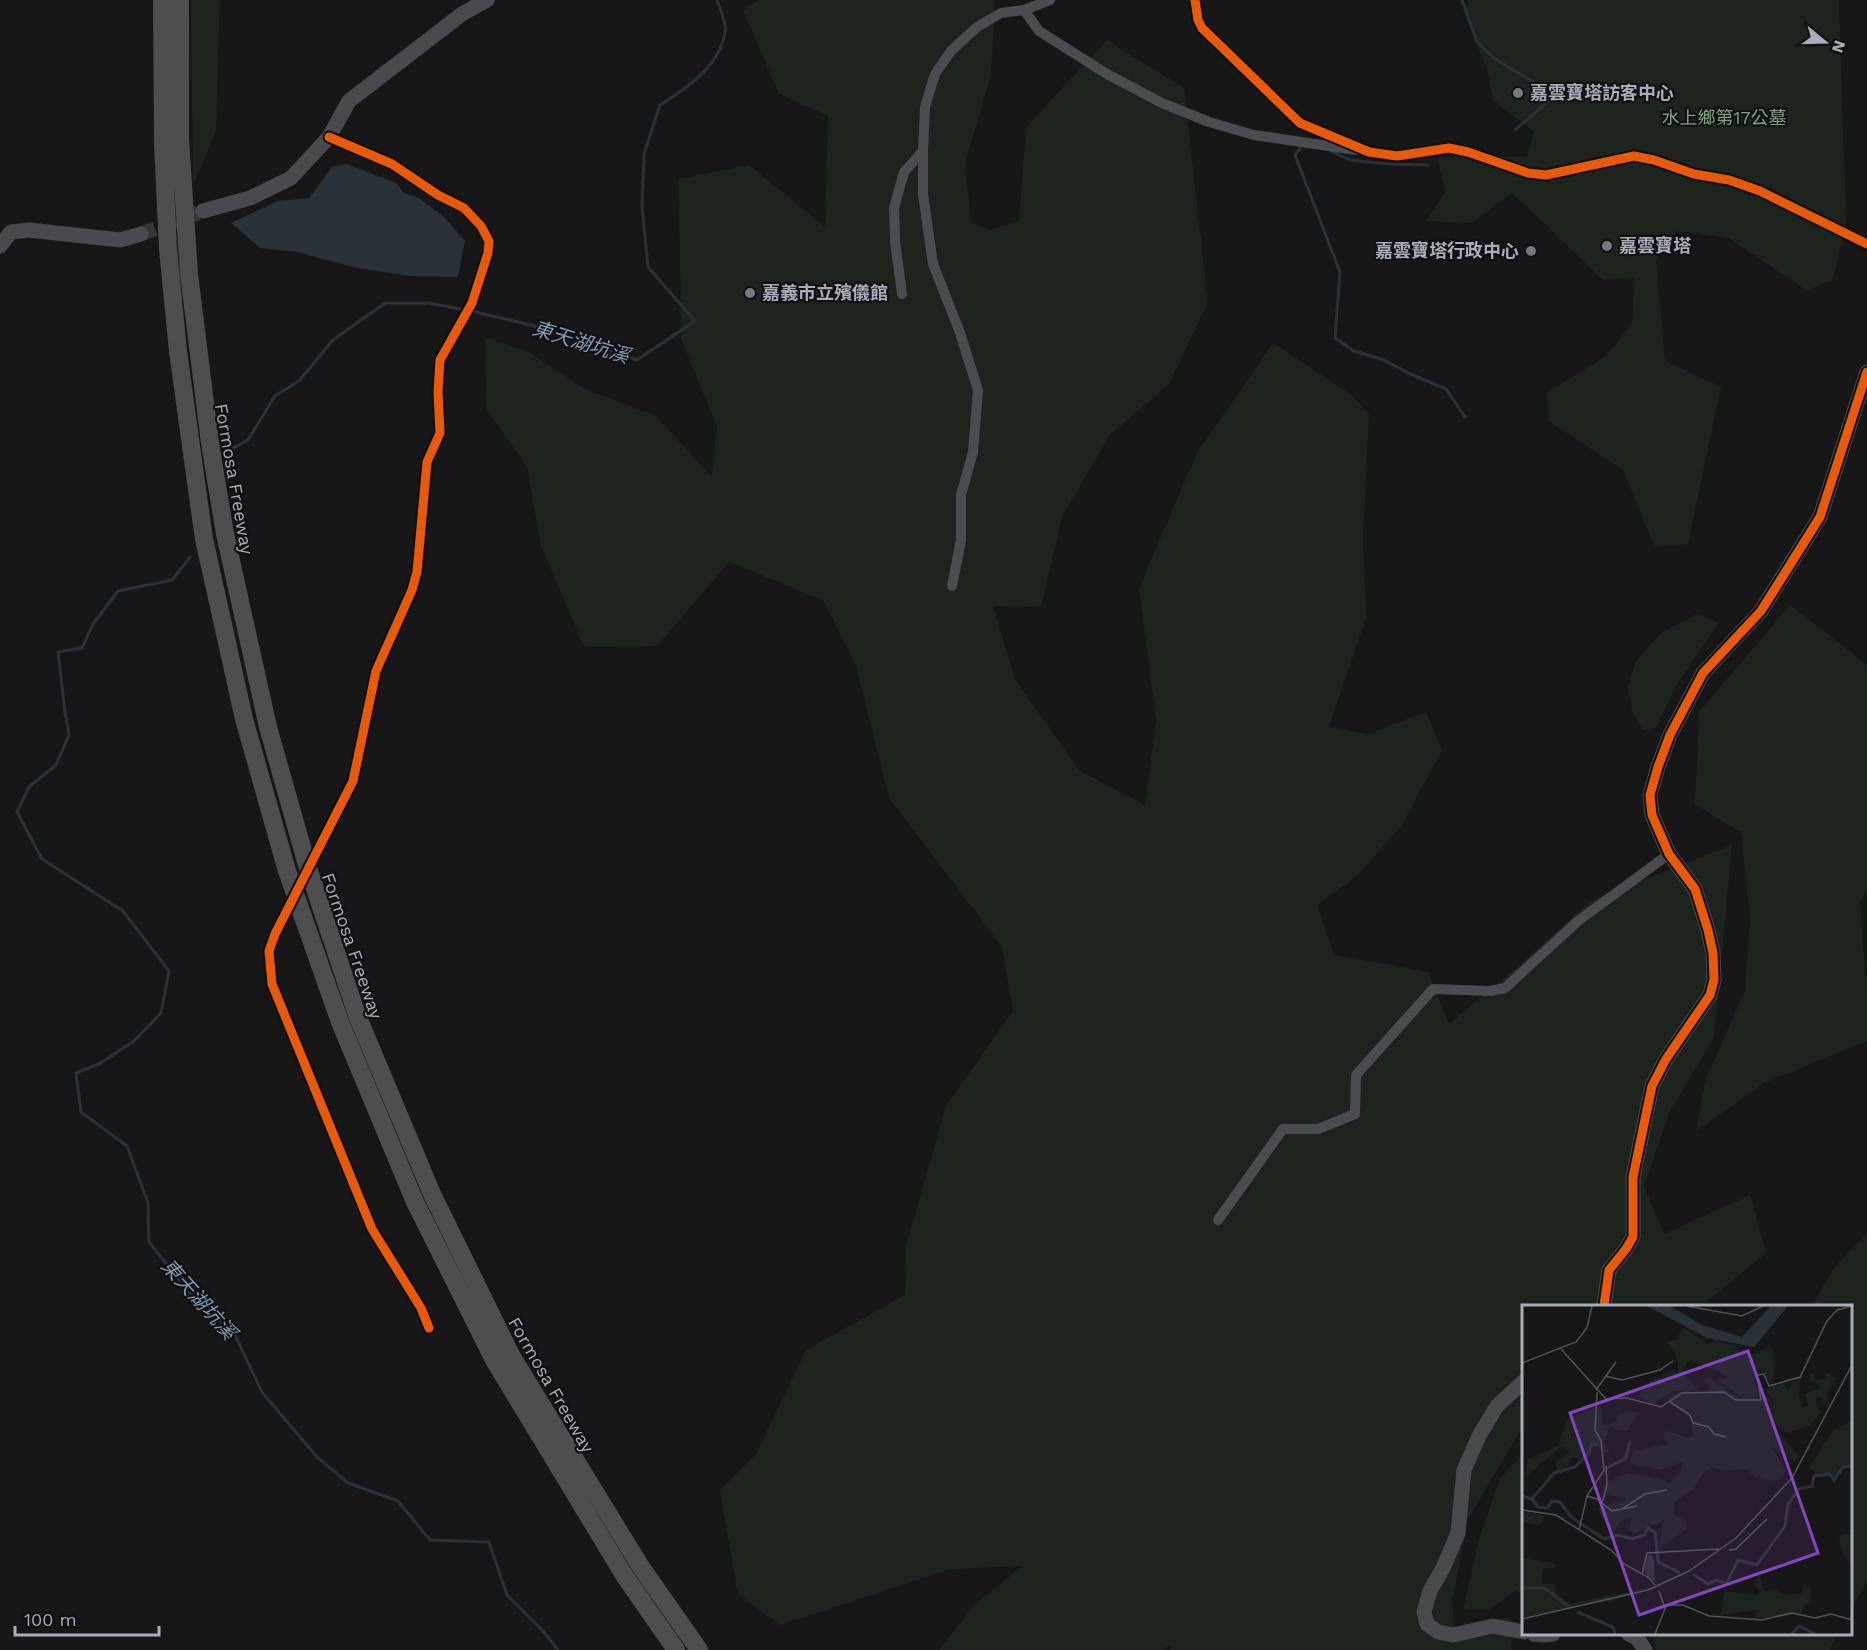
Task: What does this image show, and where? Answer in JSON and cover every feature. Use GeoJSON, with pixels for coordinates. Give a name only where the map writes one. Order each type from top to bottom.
{"type":"FeatureCollection","features":[{"type":"Feature","properties":{"kind":"highway","name":"Formosa Freeway"},"geometry":{"type":"LineString","coordinates":[[162,0],[163,143],[168,249],[178,351],[197,492],[204,538],[244,719],[287,871],[340,1022],[415,1202],[488,1350],[624,1575],[676,1650]]}},
{"type":"Feature","properties":{"kind":"highway","name":"Formosa Freeway"},"geometry":{"type":"LineString","coordinates":[[180,0],[180,139],[189,274],[210,443],[225,534],[268,727],[307,865],[357,1015],[432,1194],[512,1357],[641,1567],[699,1650]]}},
{"type":"Feature","properties":{"kind":"street"},"geometry":{"type":"LineString","coordinates":[[203,211],[250,198],[291,178],[329,137],[349,100],[462,14],[487,0]]}},
{"type":"Feature","properties":{"kind":"street"},"geometry":{"type":"LineString","coordinates":[[952,586],[961,540],[961,495],[973,452],[978,390],[959,330],[933,264],[922,195],[925,107],[935,74],[951,51],[977,27],[1001,14],[1024,10],[1050,0]]}},
{"type":"Feature","properties":{"kind":"street"},"geometry":{"type":"LineString","coordinates":[[1195,0],[1198,21],[1202,28],[1300,123],[1369,152]]}},
{"type":"Feature","properties":{"kind":"street"},"geometry":{"type":"LineString","coordinates":[[1024,10],[1039,31],[1107,74],[1162,103],[1209,122],[1254,135],[1397,156],[1449,148],[1468,152],[1528,173],[1546,175],[1634,156],[1654,160],[1694,174],[1729,180],[1760,191],[1867,244]]}},
{"type":"Feature","properties":{"kind":"street"},"geometry":{"type":"LineString","coordinates":[[318,850],[353,781],[376,671],[412,590],[417,572],[427,462],[440,433],[438,392],[440,360],[472,303],[488,253],[489,240],[481,226],[464,208],[438,195],[392,164],[329,137]]}},
{"type":"Feature","properties":{"kind":"street"},"geometry":{"type":"LineString","coordinates":[[902,294],[895,241],[894,208],[904,172],[923,151]]}},
{"type":"Feature","properties":{"kind":"street"},"geometry":{"type":"LineString","coordinates":[[0,244],[11,232],[29,230],[120,240],[141,234]]}},
{"type":"Feature","properties":{"kind":"street"},"geometry":{"type":"LineString","coordinates":[[1604,1305],[1609,1270],[1626,1250],[1633,1237],[1633,1177],[1652,1086],[1666,1059],[1710,995],[1714,980],[1713,953],[1695,889],[1670,854],[1652,815],[1650,795],[1670,735],[1703,673],[1761,611],[1820,517],[1867,372]]}},
{"type":"Feature","properties":{"kind":"street"},"geometry":{"type":"LineString","coordinates":[[1218,1220],[1283,1129],[1318,1129],[1355,1114],[1356,1075],[1433,989],[1490,991],[1505,987],[1578,921],[1670,854]]}},
{"type":"Feature","properties":{"kind":"street"},"geometry":{"type":"LineString","coordinates":[[280,925],[270,951],[272,984],[372,1229],[421,1308],[429,1328]]}},
{"type":"Feature","properties":{"kind":"street"},"geometry":{"type":"LineString","coordinates":[[1522,1383],[1497,1406],[1479,1436],[1464,1470],[1458,1533],[1430,1592],[1424,1612],[1427,1624],[1438,1632],[1453,1635],[1493,1626],[1522,1632]]}},
{"type":"Feature","properties":{"kind":"street"},"geometry":{"type":"LineString","coordinates":[[1631,1635],[1637,1638],[1646,1650]]}},
{"type":"Feature","properties":{"kind":"green space"},"geometry":{"type":"Polygon","coordinates":[[[191,0],[220,0],[216,131],[193,186],[191,0]]]}},
{"type":"Feature","properties":{"kind":"green space"},"geometry":{"type":"Polygon","coordinates":[[[758,0],[995,0],[991,76],[965,162],[971,222],[989,230],[1019,221],[1026,127],[1107,40],[1184,88],[1208,302],[1169,384],[1110,435],[1062,517],[1041,607],[993,606],[1015,679],[1080,771],[1145,805],[1156,721],[1139,588],[1197,453],[1273,343],[1350,394],[1369,414],[1363,537],[1366,618],[1329,727],[1368,734],[1426,712],[1442,750],[1402,825],[1357,876],[1317,905],[1334,955],[1428,972],[1449,1024],[1522,963],[1590,901],[1732,845],[1714,1038],[1670,1111],[1644,1186],[1664,1234],[1750,1195],[1766,1253],[1702,1305],[1522,1305],[1522,1428],[1468,1519],[1452,1602],[1455,1636],[1510,1616],[1513,1630],[1511,1650],[1170,1650],[1171,1645],[1162,1650],[939,1650],[974,1605],[1023,1566],[951,1569],[780,1625],[738,1594],[720,1490],[756,1454],[806,1350],[905,1295],[906,1246],[946,1106],[1013,1011],[1002,947],[889,798],[856,666],[824,601],[729,562],[657,646],[584,647],[541,546],[527,467],[486,408],[485,337],[528,352],[587,390],[656,416],[712,477],[717,427],[681,339],[679,179],[749,165],[825,227],[828,116],[779,94],[743,10],[758,0]]]}},
{"type":"Feature","properties":{"kind":"green space","name":"水上鄉第17公墓"},"geometry":{"type":"Polygon","coordinates":[[[1468,0],[1839,0],[1846,222],[1833,279],[1807,291],[1729,238],[1677,231],[1656,259],[1665,361],[1721,387],[1688,544],[1655,547],[1623,470],[1549,421],[1547,393],[1606,356],[1632,323],[1634,278],[1603,280],[1512,193],[1472,223],[1426,221],[1445,192],[1438,157],[1527,157],[1534,131],[1493,100],[1487,69],[1466,17],[1468,0]]]}},
{"type":"Feature","properties":{"kind":"green space"},"geometry":{"type":"Polygon","coordinates":[[[1790,605],[1867,665],[1867,890],[1860,903],[1867,997],[1867,1041],[1764,1083],[1696,1131],[1705,1081],[1745,991],[1750,917],[1741,833],[1695,804],[1699,712],[1790,605]]]}},
{"type":"Feature","properties":{"kind":"green space"},"geometry":{"type":"Polygon","coordinates":[[[1697,614],[1719,623],[1677,684],[1656,728],[1643,730],[1633,714],[1628,688],[1636,661],[1661,633],[1697,614]]]}},
{"type":"Feature","properties":{"kind":"green space"},"geometry":{"type":"Polygon","coordinates":[[[1867,1234],[1867,1580],[1852,1608],[1852,1305],[1812,1305],[1835,1267],[1867,1234]]]}},
{"type":"Feature","properties":{"kind":"green space"},"geometry":{"type":"Polygon","coordinates":[[[1522,1454],[1522,1593],[1515,1591],[1488,1610],[1463,1610],[1479,1539],[1500,1479],[1522,1454]]]}},
{"type":"Feature","properties":{"kind":"green space"},"geometry":{"type":"Polygon","coordinates":[[[1652,1635],[1837,1635],[1829,1650],[1656,1650],[1652,1635]]]}},
{"type":"Feature","properties":{"kind":"shaded area"},"geometry":{"type":"Polygon","coordinates":[[[347,164],[396,183],[404,193],[419,198],[443,216],[465,241],[458,277],[410,276],[357,268],[297,252],[260,248],[231,223],[278,201],[309,198],[332,167],[347,164]]]}},
{"type":"Feature","properties":{"kind":"waterway","name":"東天湖坑溪"},"geometry":{"type":"LineString","coordinates":[[471,311],[531,325],[637,360],[695,321],[648,267],[642,206],[644,154],[660,105],[701,75],[717,55],[725,32],[725,24],[717,0]]}},
{"type":"Feature","properties":{"kind":"waterway"},"geometry":{"type":"LineString","coordinates":[[1462,0],[1477,42],[1495,59],[1532,81],[1550,100],[1515,130]]}},
{"type":"Feature","properties":{"kind":"waterway"},"geometry":{"type":"LineString","coordinates":[[1303,144],[1295,155],[1340,272],[1335,338],[1354,351],[1384,360],[1446,389],[1465,417]]}},
{"type":"Feature","properties":{"kind":"waterway"},"geometry":{"type":"LineString","coordinates":[[1331,151],[1350,160],[1428,165]]}},
{"type":"Feature","properties":{"kind":"waterway","name":"東天湖坑溪"},"geometry":{"type":"LineString","coordinates":[[222,454],[248,440],[275,396],[299,381],[333,340],[385,303],[429,303],[465,310]]}},
{"type":"Feature","properties":{"kind":"waterway","name":"東天湖坑溪"},"geometry":{"type":"LineString","coordinates":[[190,557],[172,580],[118,591],[93,624],[82,648],[58,652],[69,735],[56,765],[29,787],[17,812],[42,859],[123,911],[169,971],[161,1013],[134,1041],[99,1064],[76,1073],[81,1112],[127,1146],[148,1203],[149,1242],[195,1300],[234,1333],[262,1392],[317,1457],[348,1483],[398,1501],[430,1540],[489,1542],[507,1595],[542,1630],[558,1650]]}},
{"type":"Feature","properties":{"kind":"tunnel"},"geometry":{"type":"LineString","coordinates":[[141,234],[203,211]]}},
{"type":"Feature","properties":{"kind":"tunnel"},"geometry":{"type":"LineString","coordinates":[[280,925],[318,850]]}},
{"type":"Feature","properties":{"kind":"cycle path"},"geometry":{"type":"LineString","coordinates":[[1195,0],[1198,20],[1202,28],[1300,123],[1369,152],[1397,156],[1449,148],[1468,152],[1528,173],[1546,175],[1634,156],[1654,160],[1694,174],[1729,180],[1760,191],[1867,244]]}},
{"type":"Feature","properties":{"kind":"cycle path"},"geometry":{"type":"LineString","coordinates":[[329,137],[392,164],[438,195],[464,208],[481,226],[489,241],[488,253],[472,303],[440,360],[438,392],[440,433],[427,462],[417,572],[412,590],[376,671],[353,781],[275,934],[269,951],[272,984],[372,1229],[421,1308],[429,1328]]}},
{"type":"Feature","properties":{"kind":"cycle path"},"geometry":{"type":"LineString","coordinates":[[1604,1305],[1609,1270],[1633,1237],[1633,1177],[1652,1086],[1666,1059],[1710,995],[1714,980],[1713,953],[1695,889],[1669,854],[1652,815],[1650,795],[1670,735],[1703,673],[1761,611],[1820,517],[1867,372]]}},
{"type":"Feature","properties":{"kind":"place","name":"嘉雲寶塔訪客中心"},"geometry":{"type":"Point","coordinates":[1518,93]}},
{"type":"Feature","properties":{"kind":"place","name":"嘉雲寶塔"},"geometry":{"type":"Point","coordinates":[1607,246]}},
{"type":"Feature","properties":{"kind":"place","name":"嘉雲寶塔行政中心"},"geometry":{"type":"Point","coordinates":[1531,251]}},
{"type":"Feature","properties":{"kind":"place","name":"嘉義市立殯儀館"},"geometry":{"type":"Point","coordinates":[750,293]}}]}
